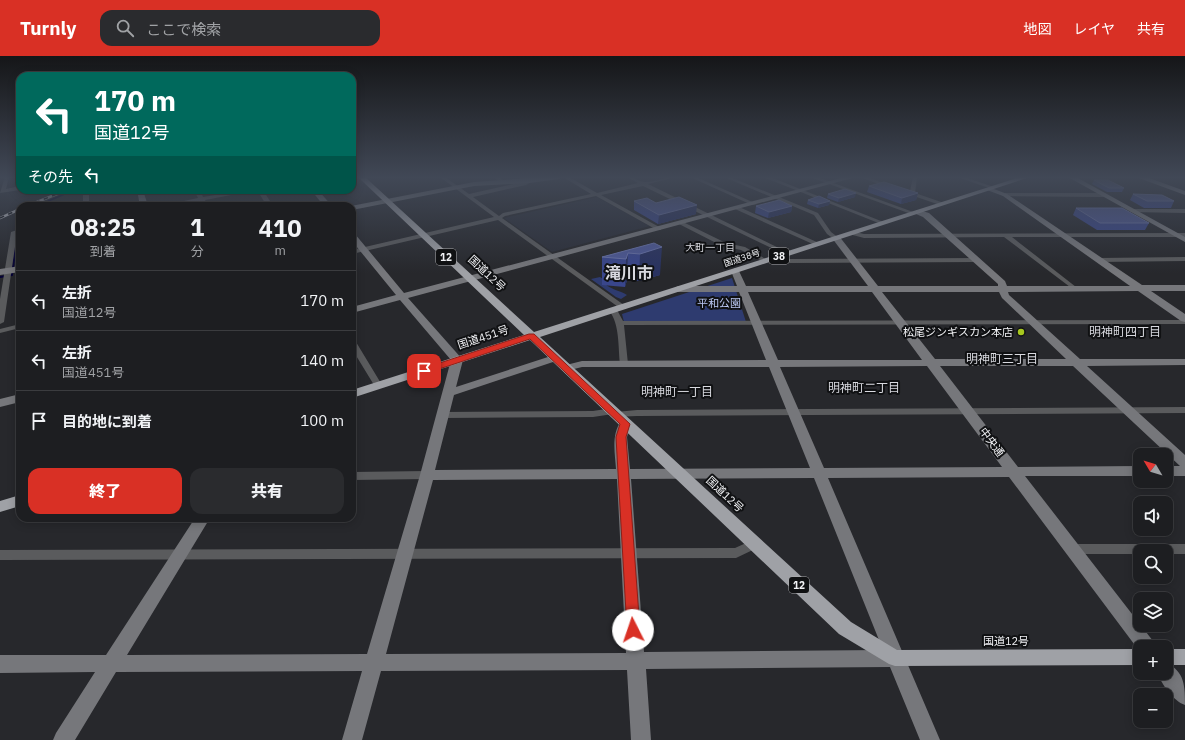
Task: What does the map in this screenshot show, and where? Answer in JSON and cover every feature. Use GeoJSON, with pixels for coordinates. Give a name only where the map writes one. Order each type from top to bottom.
{"type":"FeatureCollection","features":[{"type":"Feature","properties":{"kind":"highway","name":"国道12号"},"geometry":{"type":"LineString","coordinates":[[395,209],[845,628],[896,658],[1133,657]]}},
{"type":"Feature","properties":{"kind":"highway","name":"国道38号"},"geometry":{"type":"LineString","coordinates":[[532,336],[926,209]]}},
{"type":"Feature","properties":{"kind":"highway","name":"国道451号"},"geometry":{"type":"LineString","coordinates":[[356,393],[532,336]]}},
{"type":"Feature","properties":{"kind":"highway"},"geometry":{"type":"LineString","coordinates":[[0,507],[16,501]]}},
{"type":"Feature","properties":{"kind":"highway"},"geometry":{"type":"LineString","coordinates":[[1173,657],[1185,657]]}},
{"type":"Feature","properties":{"kind":"street"},"geometry":{"type":"LineString","coordinates":[[487,209],[552,257],[617,309],[620,323],[624,364]]}},
{"type":"Feature","properties":{"kind":"street"},"geometry":{"type":"LineString","coordinates":[[356,251],[499,218],[504,215],[532,209]]}},
{"type":"Feature","properties":{"kind":"street"},"geometry":{"type":"LineString","coordinates":[[622,209],[659,229]]}},
{"type":"Feature","properties":{"kind":"street"},"geometry":{"type":"LineString","coordinates":[[695,209],[788,254]]}},
{"type":"Feature","properties":{"kind":"street"},"geometry":{"type":"LineString","coordinates":[[356,309],[734,209]]}},
{"type":"Feature","properties":{"kind":"street"},"geometry":{"type":"LineString","coordinates":[[739,209],[818,244]]}},
{"type":"Feature","properties":{"kind":"street"},"geometry":{"type":"LineString","coordinates":[[803,209],[816,214],[829,233],[836,238]]}},
{"type":"Feature","properties":{"kind":"street"},"geometry":{"type":"LineString","coordinates":[[847,209],[883,223]]}},
{"type":"Feature","properties":{"kind":"street"},"geometry":{"type":"LineString","coordinates":[[907,209],[926,215],[977,260],[1002,283],[1005,296],[1185,463]]}},
{"type":"Feature","properties":{"kind":"street"},"geometry":{"type":"LineString","coordinates":[[1024,209],[1185,320]]}},
{"type":"Feature","properties":{"kind":"street"},"geometry":{"type":"LineString","coordinates":[[1129,209],[1185,240]]}},
{"type":"Feature","properties":{"kind":"street"},"geometry":{"type":"LineString","coordinates":[[1133,211],[1185,211]]}},
{"type":"Feature","properties":{"kind":"street"},"geometry":{"type":"LineString","coordinates":[[681,223],[724,245],[743,248],[766,261]]}},
{"type":"Feature","properties":{"kind":"street"},"geometry":{"type":"LineString","coordinates":[[0,322],[4,272],[14,232],[16,232]]}},
{"type":"Feature","properties":{"kind":"street"},"geometry":{"type":"LineString","coordinates":[[851,233],[864,236],[1185,235]]}},
{"type":"Feature","properties":{"kind":"street"},"geometry":{"type":"LineString","coordinates":[[1005,235],[1074,288]]}},
{"type":"Feature","properties":{"kind":"street","name":"中央通"},"geometry":{"type":"LineString","coordinates":[[836,238],[1142,640]]}},
{"type":"Feature","properties":{"kind":"street"},"geometry":{"type":"LineString","coordinates":[[352,740],[427,475],[457,360],[356,241]]}},
{"type":"Feature","properties":{"kind":"street"},"geometry":{"type":"LineString","coordinates":[[778,257],[789,260],[854,261],[977,260]]}},
{"type":"Feature","properties":{"kind":"street"},"geometry":{"type":"LineString","coordinates":[[1098,260],[1185,259]]}},
{"type":"Feature","properties":{"kind":"street"},"geometry":{"type":"LineString","coordinates":[[4,272],[16,270]]}},
{"type":"Feature","properties":{"kind":"street"},"geometry":{"type":"LineString","coordinates":[[735,271],[930,740]]}},
{"type":"Feature","properties":{"kind":"street"},"geometry":{"type":"LineString","coordinates":[[678,289],[1185,288]]}},
{"type":"Feature","properties":{"kind":"street"},"geometry":{"type":"LineString","coordinates":[[620,323],[758,324],[1185,320]]}},
{"type":"Feature","properties":{"kind":"street"},"geometry":{"type":"LineString","coordinates":[[0,331],[16,327]]}},
{"type":"Feature","properties":{"kind":"street"},"geometry":{"type":"LineString","coordinates":[[356,349],[378,385]]}},
{"type":"Feature","properties":{"kind":"street"},"geometry":{"type":"LineString","coordinates":[[449,393],[560,363],[1185,362]]}},
{"type":"Feature","properties":{"kind":"street"},"geometry":{"type":"LineString","coordinates":[[0,404],[16,399]]}},
{"type":"Feature","properties":{"kind":"street"},"geometry":{"type":"LineString","coordinates":[[443,415],[594,414],[618,417],[637,413],[1185,410]]}},
{"type":"Feature","properties":{"kind":"street"},"geometry":{"type":"LineString","coordinates":[[618,417],[621,437],[641,740]]}},
{"type":"Feature","properties":{"kind":"street"},"geometry":{"type":"LineString","coordinates":[[356,476],[1133,471]]}},
{"type":"Feature","properties":{"kind":"street"},"geometry":{"type":"LineString","coordinates":[[1173,471],[1185,471]]}},
{"type":"Feature","properties":{"kind":"street"},"geometry":{"type":"LineString","coordinates":[[62,740],[200,522]]}},
{"type":"Feature","properties":{"kind":"street"},"geometry":{"type":"LineString","coordinates":[[0,555],[628,552],[736,553],[755,544]]}},
{"type":"Feature","properties":{"kind":"street"},"geometry":{"type":"LineString","coordinates":[[1073,549],[1185,549]]}},
{"type":"Feature","properties":{"kind":"street"},"geometry":{"type":"LineString","coordinates":[[0,664],[110,665],[896,658]]}},
{"type":"Feature","properties":{"kind":"street"},"geometry":{"type":"LineString","coordinates":[[1172,680],[1185,696]]}},
{"type":"Feature","properties":{"kind":"shaded area"},"geometry":{"type":"Polygon","coordinates":[[[544,209],[619,209],[650,226],[552,252],[504,218],[544,209]]]}},
{"type":"Feature","properties":{"kind":"green space"},"geometry":{"type":"Polygon","coordinates":[[[600,277],[606,281],[605,284],[608,286],[627,295],[621,299],[616,297],[591,279],[600,277]]]}},
{"type":"Feature","properties":{"kind":"green space","name":"平和公園"},"geometry":{"type":"Polygon","coordinates":[[[732,278],[746,322],[624,322],[622,314],[732,278]]]}},
{"type":"Feature","properties":{"kind":"building"},"geometry":{"type":"Polygon","coordinates":[[[648,209],[682,209],[659,215],[648,209]]]}},
{"type":"Feature","properties":{"kind":"building"},"geometry":{"type":"Polygon","coordinates":[[[762,209],[781,209],[769,212],[762,209]]]}},
{"type":"Feature","properties":{"kind":"building"},"geometry":{"type":"Polygon","coordinates":[[[1077,209],[1124,209],[1149,223],[1100,223],[1077,209]]]}},
{"type":"Feature","properties":{"kind":"building"},"geometry":{"type":"Polygon","coordinates":[[[654,243],[662,247],[640,254],[628,253],[626,259],[602,257],[654,243]]]}},
{"type":"Feature","properties":{"kind":"waterway"},"geometry":{"type":"LineString","coordinates":[[0,277],[12,275],[16,245]]}},
{"type":"Feature","properties":{"kind":"railway"},"geometry":{"type":"LineString","coordinates":[[0,218],[16,211]]}},
{"type":"Feature","properties":{"kind":"place","name":"松尾ジンギスカン本店"},"geometry":{"type":"Point","coordinates":[1021,332]}},
{"type":"Feature","properties":{"kind":"district","name":"大町一丁目"},"geometry":{"type":"Point","coordinates":[710,247]}},
{"type":"Feature","properties":{"kind":"district","name":"滝川市"},"geometry":{"type":"Point","coordinates":[629,273]}},
{"type":"Feature","properties":{"kind":"district","name":"明神町四丁目"},"geometry":{"type":"Point","coordinates":[1125,332]}},
{"type":"Feature","properties":{"kind":"district","name":"明神町三丁目"},"geometry":{"type":"Point","coordinates":[1002,359]}},
{"type":"Feature","properties":{"kind":"district","name":"明神町二丁目"},"geometry":{"type":"Point","coordinates":[864,388]}},
{"type":"Feature","properties":{"kind":"district","name":"明神町一丁目"},"geometry":{"type":"Point","coordinates":[677,392]}},
{"type":"Feature","properties":{"kind":"route"},"geometry":{"type":"LineString","coordinates":[[424,371],[532,336],[625,424],[621,437],[633,630]]}}]}
